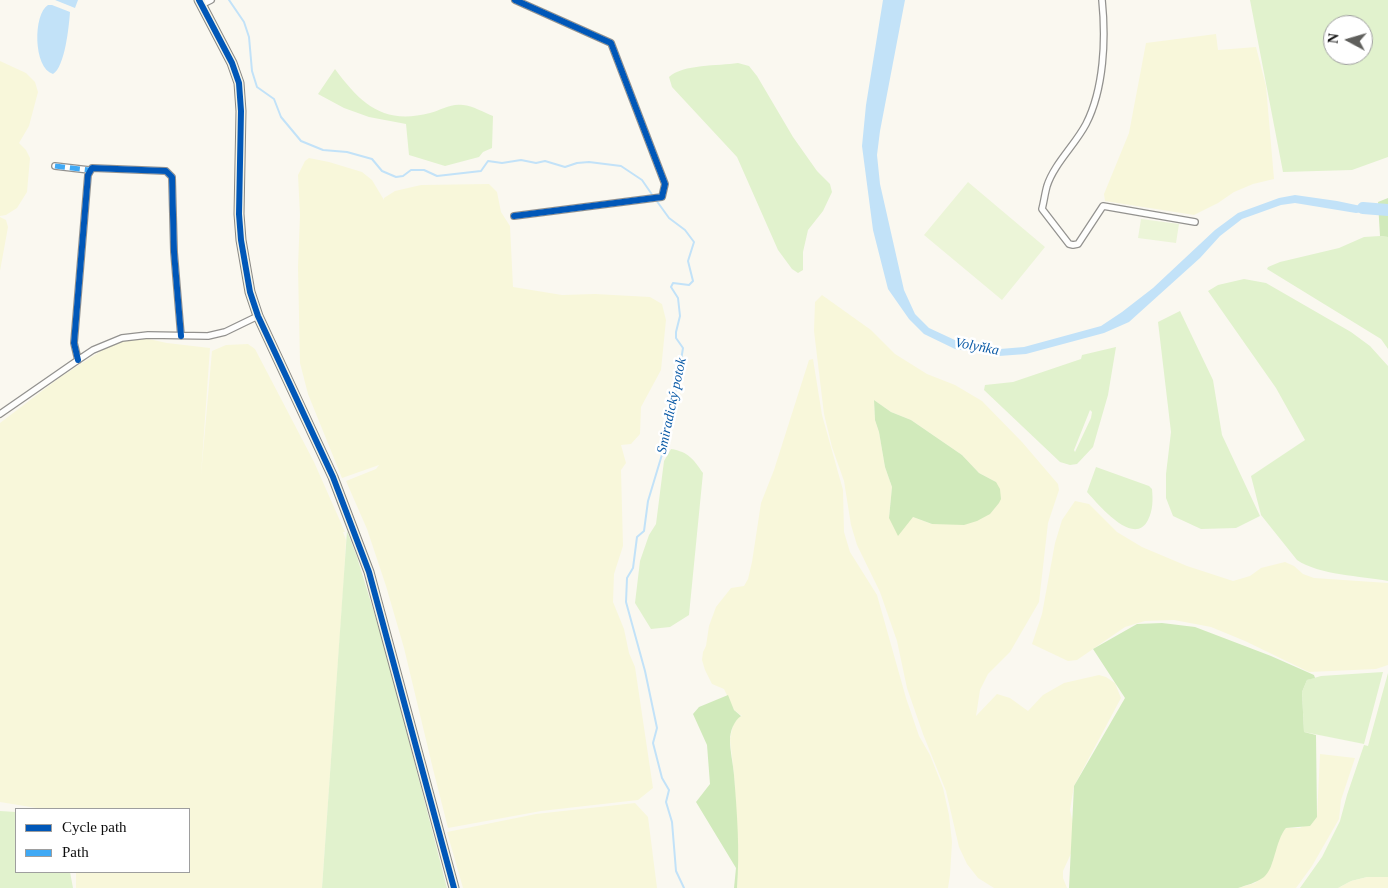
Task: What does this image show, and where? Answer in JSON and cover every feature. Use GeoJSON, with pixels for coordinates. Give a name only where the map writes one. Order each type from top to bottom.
{"type":"FeatureCollection","features":[{"type":"Feature","properties":{"kind":"street"},"geometry":{"type":"LineString","coordinates":[[211,0],[200,3],[232,63],[239,83],[241,112],[239,214],[246,274],[258,316],[333,477],[369,572],[454,888]]}},
{"type":"Feature","properties":{"kind":"street"},"geometry":{"type":"LineString","coordinates":[[514,216],[662,197],[665,184],[611,43],[515,0]]}},
{"type":"Feature","properties":{"kind":"street"},"geometry":{"type":"LineString","coordinates":[[1102,0],[1104,20],[1103,55],[1096,95],[1085,126],[1047,185],[1042,209],[1069,244],[1073,245],[1078,244],[1103,206],[1195,222]]}},
{"type":"Feature","properties":{"kind":"street"},"geometry":{"type":"LineString","coordinates":[[54,166],[89,170],[96,167],[166,171],[172,177],[174,252],[181,336]]}},
{"type":"Feature","properties":{"kind":"street"},"geometry":{"type":"LineString","coordinates":[[78,360],[74,343],[89,170]]}},
{"type":"Feature","properties":{"kind":"street"},"geometry":{"type":"LineString","coordinates":[[0,414],[93,350],[122,338],[148,335],[208,336],[225,332],[258,316]]}},
{"type":"Feature","properties":{"kind":"green space"},"geometry":{"type":"Polygon","coordinates":[[[1250,0],[1388,0],[1388,157],[1352,170],[1283,172],[1250,0]]]}},
{"type":"Feature","properties":{"kind":"green space"},"geometry":{"type":"Polygon","coordinates":[[[1216,34],[1218,50],[1256,47],[1266,86],[1274,179],[1253,184],[1234,192],[1218,203],[1194,215],[1105,201],[1104,194],[1129,133],[1146,43],[1216,34]]]}},
{"type":"Feature","properties":{"kind":"green space"},"geometry":{"type":"Polygon","coordinates":[[[0,61],[26,73],[35,82],[38,92],[29,126],[19,143],[26,150],[30,158],[27,192],[17,208],[6,215],[0,216],[0,61]]]}},
{"type":"Feature","properties":{"kind":"green space"},"geometry":{"type":"Polygon","coordinates":[[[738,63],[749,66],[757,76],[793,137],[817,171],[830,184],[832,192],[823,211],[808,230],[803,252],[803,270],[798,273],[792,269],[778,250],[737,157],[672,87],[669,77],[683,70],[701,66],[738,63]]]}},
{"type":"Feature","properties":{"kind":"green space"},"geometry":{"type":"Polygon","coordinates":[[[335,69],[364,101],[386,114],[413,116],[459,105],[493,116],[492,148],[483,152],[479,157],[445,166],[409,155],[406,124],[369,117],[344,108],[318,94],[335,69]]]}},
{"type":"Feature","properties":{"kind":"green space"},"geometry":{"type":"Polygon","coordinates":[[[309,158],[362,172],[372,180],[384,200],[384,198],[395,191],[421,185],[489,184],[497,192],[501,212],[510,226],[513,287],[562,295],[595,294],[650,297],[662,304],[666,320],[661,370],[641,407],[640,434],[631,444],[621,445],[626,463],[621,470],[623,546],[614,574],[613,602],[624,629],[629,653],[635,667],[653,788],[638,800],[541,811],[448,828],[404,648],[386,586],[367,529],[346,481],[376,469],[379,465],[342,478],[308,394],[300,363],[298,267],[300,215],[298,175],[305,161],[309,158]]]}},
{"type":"Feature","properties":{"kind":"green space"},"geometry":{"type":"Polygon","coordinates":[[[968,182],[1045,247],[1002,300],[924,235],[968,182]]]}},
{"type":"Feature","properties":{"kind":"green space"},"geometry":{"type":"Polygon","coordinates":[[[1388,198],[1388,237],[1380,236],[1378,202],[1388,198]]]}},
{"type":"Feature","properties":{"kind":"green space"},"geometry":{"type":"Polygon","coordinates":[[[0,217],[6,220],[8,227],[0,271],[0,217]]]}},
{"type":"Feature","properties":{"kind":"green space"},"geometry":{"type":"Polygon","coordinates":[[[1141,219],[1179,224],[1176,243],[1138,238],[1141,219]]]}},
{"type":"Feature","properties":{"kind":"green space"},"geometry":{"type":"Polygon","coordinates":[[[1364,237],[1388,237],[1388,349],[1381,339],[1267,269],[1280,262],[1339,248],[1364,237]]]}},
{"type":"Feature","properties":{"kind":"green space"},"geometry":{"type":"Polygon","coordinates":[[[1244,279],[1266,283],[1351,332],[1370,346],[1388,366],[1388,581],[1328,572],[1306,565],[1297,560],[1261,515],[1251,476],[1305,440],[1276,388],[1208,291],[1218,285],[1244,279]]]}},
{"type":"Feature","properties":{"kind":"green space"},"geometry":{"type":"Polygon","coordinates":[[[822,295],[871,330],[895,354],[927,374],[955,385],[982,401],[1022,442],[1058,484],[1059,490],[1048,523],[1039,602],[1010,652],[988,674],[980,690],[976,716],[997,694],[1010,698],[1028,711],[1043,695],[1064,683],[1099,675],[1115,683],[1121,698],[1074,786],[1070,810],[1074,828],[1074,847],[1063,871],[1063,878],[1067,888],[994,888],[978,878],[967,864],[959,847],[946,791],[907,688],[897,641],[880,592],[857,545],[851,525],[844,481],[832,447],[824,414],[814,331],[815,302],[822,295]],[[874,400],[875,420],[885,467],[892,487],[889,517],[913,517],[932,524],[996,482],[979,473],[962,455],[911,420],[891,412],[874,400]]]}},
{"type":"Feature","properties":{"kind":"green space"},"geometry":{"type":"Polygon","coordinates":[[[1180,311],[1213,380],[1222,435],[1260,516],[1236,528],[1201,529],[1173,516],[1166,498],[1166,474],[1171,432],[1158,322],[1180,311]]]}},
{"type":"Feature","properties":{"kind":"green space"},"geometry":{"type":"Polygon","coordinates":[[[144,338],[210,348],[201,475],[212,351],[226,345],[248,344],[255,349],[314,462],[345,532],[343,532],[346,540],[344,579],[322,888],[76,888],[76,873],[190,873],[190,808],[37,808],[0,802],[0,423],[59,378],[104,349],[122,341],[144,338]]]}},
{"type":"Feature","properties":{"kind":"green space"},"geometry":{"type":"Polygon","coordinates":[[[1116,347],[1108,395],[1093,447],[1077,464],[1070,465],[1060,462],[984,390],[985,385],[1013,382],[1081,359],[1082,355],[1116,347]],[[1090,410],[1074,450],[1075,452],[1091,418],[1092,412],[1090,410]]]}},
{"type":"Feature","properties":{"kind":"green space"},"geometry":{"type":"Polygon","coordinates":[[[813,359],[822,415],[843,490],[844,532],[850,552],[877,595],[906,698],[919,736],[930,755],[943,788],[952,842],[948,888],[737,888],[737,834],[730,739],[733,725],[739,716],[742,716],[734,710],[724,689],[712,684],[702,660],[703,652],[716,607],[731,588],[744,586],[748,579],[761,503],[774,470],[809,360],[813,359]]]}},
{"type":"Feature","properties":{"kind":"green space"},"geometry":{"type":"Polygon","coordinates":[[[874,400],[891,412],[911,420],[962,455],[979,473],[996,482],[1000,489],[1001,499],[990,514],[964,525],[932,524],[913,517],[898,536],[889,518],[892,487],[885,467],[875,420],[874,400]]]}},
{"type":"Feature","properties":{"kind":"green space"},"geometry":{"type":"Polygon","coordinates":[[[671,449],[682,452],[690,457],[703,473],[689,615],[670,627],[651,629],[635,603],[640,561],[649,535],[656,524],[664,461],[671,449]]]}},
{"type":"Feature","properties":{"kind":"green space"},"geometry":{"type":"Polygon","coordinates":[[[1096,467],[1149,486],[1152,489],[1151,512],[1148,520],[1142,527],[1134,529],[1125,527],[1107,514],[1087,492],[1096,467]]]}},
{"type":"Feature","properties":{"kind":"green space"},"geometry":{"type":"Polygon","coordinates":[[[1075,501],[1089,504],[1117,532],[1142,547],[1187,566],[1233,581],[1250,576],[1261,568],[1285,562],[1294,566],[1303,574],[1314,578],[1388,583],[1388,665],[1376,669],[1309,672],[1211,627],[1174,620],[1145,621],[1125,627],[1077,660],[1068,661],[1032,644],[1042,614],[1055,543],[1062,520],[1075,501]]]}},
{"type":"Feature","properties":{"kind":"green space"},"geometry":{"type":"Polygon","coordinates":[[[347,531],[385,648],[447,888],[322,888],[347,531]]]}},
{"type":"Feature","properties":{"kind":"green space"},"geometry":{"type":"Polygon","coordinates":[[[1162,623],[1195,627],[1271,656],[1314,675],[1315,678],[1307,680],[1302,692],[1304,732],[1316,735],[1317,817],[1310,826],[1286,828],[1279,840],[1268,873],[1258,881],[1238,888],[1069,888],[1074,786],[1125,698],[1093,649],[1137,624],[1162,623]]]}},
{"type":"Feature","properties":{"kind":"green space"},"geometry":{"type":"Polygon","coordinates":[[[1383,672],[1364,744],[1304,732],[1302,692],[1307,680],[1321,676],[1383,672]]]}},
{"type":"Feature","properties":{"kind":"green space"},"geometry":{"type":"Polygon","coordinates":[[[1388,673],[1388,877],[1367,877],[1351,881],[1338,888],[1300,888],[1322,857],[1340,821],[1364,745],[1368,746],[1388,673]]]}},
{"type":"Feature","properties":{"kind":"green space"},"geometry":{"type":"Polygon","coordinates":[[[728,695],[734,710],[741,716],[733,726],[730,740],[738,831],[737,888],[734,888],[736,868],[696,802],[710,784],[707,745],[693,714],[699,707],[728,695]]]}},
{"type":"Feature","properties":{"kind":"green space"},"geometry":{"type":"Polygon","coordinates":[[[1320,754],[1355,758],[1341,800],[1339,819],[1312,866],[1296,888],[1238,888],[1255,883],[1272,863],[1279,836],[1286,828],[1300,828],[1317,817],[1320,754]]]}},
{"type":"Feature","properties":{"kind":"green space"},"geometry":{"type":"Polygon","coordinates":[[[635,803],[648,817],[657,888],[463,888],[447,832],[536,814],[635,803]]]}},
{"type":"Feature","properties":{"kind":"green space"},"geometry":{"type":"Polygon","coordinates":[[[0,811],[15,812],[15,873],[70,873],[73,888],[0,888],[0,811]]]}},
{"type":"Feature","properties":{"kind":"green space"},"geometry":{"type":"Polygon","coordinates":[[[1367,877],[1388,877],[1388,888],[1338,888],[1351,881],[1367,877]]]}},
{"type":"Feature","properties":{"kind":"water"},"geometry":{"type":"Polygon","coordinates":[[[55,0],[78,0],[75,8],[55,0]]]}},
{"type":"Feature","properties":{"kind":"water"},"geometry":{"type":"Polygon","coordinates":[[[883,0],[905,0],[880,131],[877,155],[880,184],[904,290],[915,314],[929,328],[957,341],[1000,349],[1024,347],[1101,326],[1153,288],[1215,230],[1238,213],[1279,198],[1295,195],[1380,210],[1356,213],[1295,203],[1281,205],[1242,219],[1220,236],[1200,258],[1129,322],[1104,333],[1026,354],[999,356],[955,349],[924,334],[909,319],[888,289],[873,230],[862,146],[866,105],[883,0]]]}},
{"type":"Feature","properties":{"kind":"water"},"geometry":{"type":"Polygon","coordinates":[[[48,5],[70,12],[61,63],[53,74],[46,70],[42,62],[37,41],[40,19],[43,10],[48,5]]]}},
{"type":"Feature","properties":{"kind":"waterway","name":"Smiradický potok"},"geometry":{"type":"LineString","coordinates":[[229,0],[244,22],[249,37],[252,71],[257,87],[274,99],[281,117],[301,141],[323,150],[347,152],[372,159],[382,171],[396,177],[403,176],[411,170],[424,170],[437,176],[481,171],[488,161],[502,163],[521,160],[536,163],[545,161],[565,167],[589,162],[621,166],[642,180],[653,196]]}},
{"type":"Feature","properties":{"kind":"waterway","name":"Smiradický potok"},"geometry":{"type":"LineString","coordinates":[[656,200],[669,218],[685,230],[694,242],[688,261],[693,281],[689,285],[673,283],[671,287],[678,298],[680,316],[676,338],[683,348],[670,428],[648,501],[644,531],[637,537],[633,568],[627,578],[626,602],[645,671],[657,728],[653,743],[662,778],[669,790],[666,802],[672,822],[676,871],[684,888]]}},
{"type":"Feature","properties":{"kind":"waterway","name":"Volyňka"},"geometry":{"type":"LineString","coordinates":[[1363,208],[1388,210]]}},
{"type":"Feature","properties":{"kind":"marked path"},"geometry":{"type":"LineString","coordinates":[[55,166],[89,170]]}},
{"type":"Feature","properties":{"kind":"cycle path"},"geometry":{"type":"LineString","coordinates":[[199,0],[232,63],[239,83],[241,111],[239,214],[241,240],[250,292],[258,316],[333,477],[369,572],[454,888]]}},
{"type":"Feature","properties":{"kind":"cycle path"},"geometry":{"type":"LineString","coordinates":[[514,216],[662,197],[665,184],[611,43],[515,0]]}},
{"type":"Feature","properties":{"kind":"cycle path"},"geometry":{"type":"LineString","coordinates":[[78,360],[74,343],[88,175],[92,168],[166,171],[172,177],[174,252],[181,336]]}}]}
